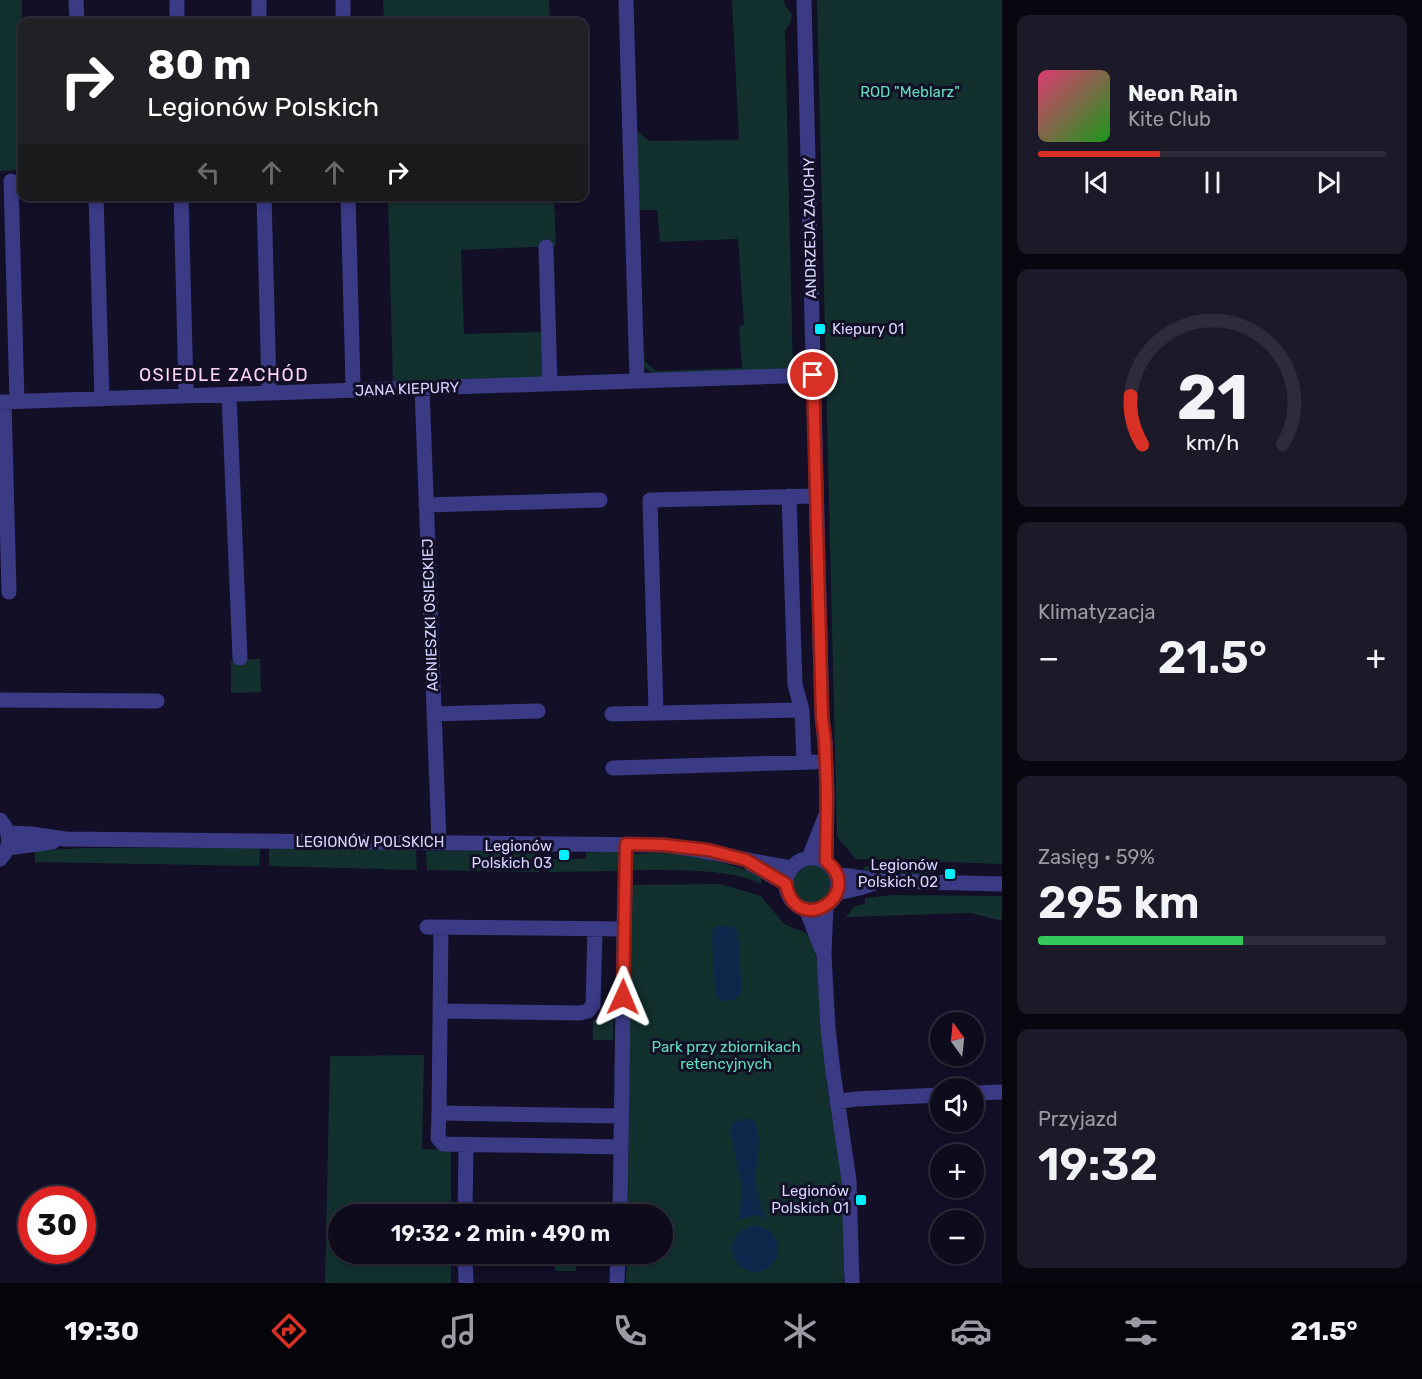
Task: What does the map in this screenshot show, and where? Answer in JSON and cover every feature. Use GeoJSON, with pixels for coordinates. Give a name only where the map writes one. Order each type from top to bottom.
{"type":"FeatureCollection","features":[{"type":"Feature","properties":{"kind":"street"},"geometry":{"type":"LineString","coordinates":[[76,0],[77,18]]}},
{"type":"Feature","properties":{"kind":"street"},"geometry":{"type":"LineString","coordinates":[[177,0],[177,18]]}},
{"type":"Feature","properties":{"kind":"street"},"geometry":{"type":"LineString","coordinates":[[259,0],[259,18]]}},
{"type":"Feature","properties":{"kind":"street"},"geometry":{"type":"LineString","coordinates":[[343,0],[343,18]]}},
{"type":"Feature","properties":{"kind":"street"},"geometry":{"type":"LineString","coordinates":[[626,0],[637,381]]}},
{"type":"Feature","properties":{"kind":"street","name":"ANDRZEJA ZAUCHY"},"geometry":{"type":"LineString","coordinates":[[804,0],[822,717],[826,761],[825,817],[828,837],[826,861]]}},
{"type":"Feature","properties":{"kind":"street"},"geometry":{"type":"LineString","coordinates":[[9,592],[7,402],[11,181]]}},
{"type":"Feature","properties":{"kind":"street"},"geometry":{"type":"LineString","coordinates":[[96,201],[102,399]]}},
{"type":"Feature","properties":{"kind":"street"},"geometry":{"type":"LineString","coordinates":[[181,201],[186,390]]}},
{"type":"Feature","properties":{"kind":"street"},"geometry":{"type":"LineString","coordinates":[[264,201],[269,387]]}},
{"type":"Feature","properties":{"kind":"street"},"geometry":{"type":"LineString","coordinates":[[348,201],[352,385]]}},
{"type":"Feature","properties":{"kind":"street"},"geometry":{"type":"LineString","coordinates":[[546,247],[550,384]]}},
{"type":"Feature","properties":{"kind":"street","name":"JANA KIEPURY"},"geometry":{"type":"LineString","coordinates":[[7,402],[813,375]]}},
{"type":"Feature","properties":{"kind":"street","name":"AGNIESZKI OSIECKIEJ"},"geometry":{"type":"LineString","coordinates":[[422,388],[439,842]]}},
{"type":"Feature","properties":{"kind":"street"},"geometry":{"type":"LineString","coordinates":[[229,395],[240,658]]}},
{"type":"Feature","properties":{"kind":"street"},"geometry":{"type":"LineString","coordinates":[[789,496],[795,685],[802,710],[804,762]]}},
{"type":"Feature","properties":{"kind":"street"},"geometry":{"type":"LineString","coordinates":[[656,713],[650,500],[816,496]]}},
{"type":"Feature","properties":{"kind":"street"},"geometry":{"type":"LineString","coordinates":[[426,505],[600,500]]}},
{"type":"Feature","properties":{"kind":"street"},"geometry":{"type":"LineString","coordinates":[[0,700],[157,701]]}},
{"type":"Feature","properties":{"kind":"street"},"geometry":{"type":"LineString","coordinates":[[612,714],[802,710]]}},
{"type":"Feature","properties":{"kind":"street"},"geometry":{"type":"LineString","coordinates":[[434,714],[538,711]]}},
{"type":"Feature","properties":{"kind":"street"},"geometry":{"type":"LineString","coordinates":[[613,768],[826,761]]}},
{"type":"Feature","properties":{"kind":"street","name":"ANDRZEJA ZAUCHY"},"geometry":{"type":"LineString","coordinates":[[809,858],[825,817]]}},
{"type":"Feature","properties":{"kind":"street"},"geometry":{"type":"LineString","coordinates":[[0,820],[5,847]]}},
{"type":"Feature","properties":{"kind":"street","name":"LEGIONÓW POLSKICH"},"geometry":{"type":"LineString","coordinates":[[5,847],[65,840],[664,845],[708,850],[746,860],[792,868]]}},
{"type":"Feature","properties":{"kind":"street"},"geometry":{"type":"LineString","coordinates":[[620,1204],[626,844]]}},
{"type":"Feature","properties":{"kind":"street"},"geometry":{"type":"LineString","coordinates":[[809,858],[826,861],[836,874],[837,893],[826,906],[813,910],[798,906],[792,900],[786,884],[792,868],[796,863],[809,858]]}},
{"type":"Feature","properties":{"kind":"street","name":"LEGIONÓW POLSKICH"},"geometry":{"type":"LineString","coordinates":[[746,860],[786,884]]}},
{"type":"Feature","properties":{"kind":"street"},"geometry":{"type":"LineString","coordinates":[[836,874],[884,880],[1002,884]]}},
{"type":"Feature","properties":{"kind":"street"},"geometry":{"type":"LineString","coordinates":[[837,893],[884,880]]}},
{"type":"Feature","properties":{"kind":"street"},"geometry":{"type":"LineString","coordinates":[[826,906],[824,954],[831,1058],[849,1180],[852,1283]]}},
{"type":"Feature","properties":{"kind":"street"},"geometry":{"type":"LineString","coordinates":[[806,909],[824,954]]}},
{"type":"Feature","properties":{"kind":"street"},"geometry":{"type":"LineString","coordinates":[[621,1147],[443,1144],[440,1141],[438,1135],[440,1011],[434,927],[624,929]]}},
{"type":"Feature","properties":{"kind":"street"},"geometry":{"type":"LineString","coordinates":[[440,1011],[580,1013],[588,1011],[593,1005],[595,929]]}},
{"type":"Feature","properties":{"kind":"street"},"geometry":{"type":"LineString","coordinates":[[984,1093],[1002,1092]]}},
{"type":"Feature","properties":{"kind":"street"},"geometry":{"type":"LineString","coordinates":[[837,1102],[930,1095]]}},
{"type":"Feature","properties":{"kind":"street"},"geometry":{"type":"LineString","coordinates":[[439,1113],[621,1116]]}},
{"type":"Feature","properties":{"kind":"street"},"geometry":{"type":"LineString","coordinates":[[465,1204],[466,1144]]}},
{"type":"Feature","properties":{"kind":"street"},"geometry":{"type":"LineString","coordinates":[[465,1264],[466,1283]]}},
{"type":"Feature","properties":{"kind":"street"},"geometry":{"type":"LineString","coordinates":[[617,1283],[618,1264]]}},
{"type":"Feature","properties":{"kind":"green space"},"geometry":{"type":"Polygon","coordinates":[[[0,0],[22,0],[22,18],[18,18],[18,170],[0,171],[0,0]]]}},
{"type":"Feature","properties":{"kind":"green space"},"geometry":{"type":"Polygon","coordinates":[[[383,0],[549,0],[550,18],[384,18],[383,0]]]}},
{"type":"Feature","properties":{"kind":"green space"},"geometry":{"type":"Polygon","coordinates":[[[732,0],[784,0],[792,15],[790,24],[785,30],[793,371],[654,375],[641,364],[640,351],[644,350],[645,362],[656,371],[742,368],[739,327],[744,325],[738,239],[660,242],[657,210],[637,210],[635,129],[649,141],[739,140],[732,0]]]}},
{"type":"Feature","properties":{"kind":"green space","name":"ROD \"Meblarz\""},"geometry":{"type":"Polygon","coordinates":[[[817,0],[1002,0],[1002,864],[856,859],[837,837],[817,0]]]}},
{"type":"Feature","properties":{"kind":"green space"},"geometry":{"type":"Polygon","coordinates":[[[388,201],[554,201],[556,246],[461,250],[464,334],[542,332],[544,375],[542,379],[393,384],[388,201]]]}},
{"type":"Feature","properties":{"kind":"green space"},"geometry":{"type":"Polygon","coordinates":[[[260,659],[261,692],[231,693],[231,660],[260,659]]]}},
{"type":"Feature","properties":{"kind":"green space"},"geometry":{"type":"Polygon","coordinates":[[[86,848],[260,848],[259,866],[35,862],[35,851],[86,848]]]}},
{"type":"Feature","properties":{"kind":"green space"},"geometry":{"type":"Polygon","coordinates":[[[269,848],[416,850],[417,870],[269,866],[269,848]]]}},
{"type":"Feature","properties":{"kind":"green space"},"geometry":{"type":"Polygon","coordinates":[[[426,851],[540,851],[539,872],[427,870],[426,851]]]}},
{"type":"Feature","properties":{"kind":"green space"},"geometry":{"type":"Polygon","coordinates":[[[586,852],[617,852],[620,855],[621,871],[548,872],[548,859],[586,859],[586,852]]]}},
{"type":"Feature","properties":{"kind":"green space"},"geometry":{"type":"Polygon","coordinates":[[[663,853],[713,860],[737,867],[761,876],[761,884],[715,872],[630,870],[632,854],[663,853]]]}},
{"type":"Feature","properties":{"kind":"green space"},"geometry":{"type":"Polygon","coordinates":[[[812,865],[825,871],[831,884],[825,897],[812,903],[799,897],[793,884],[799,871],[812,865]]]}},
{"type":"Feature","properties":{"kind":"green space"},"geometry":{"type":"Polygon","coordinates":[[[867,866],[926,867],[928,875],[864,872],[863,868],[867,866]]]}},
{"type":"Feature","properties":{"kind":"green space","name":"Park przy zbiornikach retencyjnych"},"geometry":{"type":"Polygon","coordinates":[[[720,884],[761,896],[784,924],[811,935],[818,967],[827,1087],[843,1179],[846,1250],[843,1283],[626,1283],[627,1264],[673,1264],[673,1204],[628,1204],[630,885],[720,884]]]}},
{"type":"Feature","properties":{"kind":"green space"},"geometry":{"type":"Polygon","coordinates":[[[893,895],[1002,896],[1002,921],[971,913],[846,917],[855,906],[865,904],[865,898],[893,895]]]}},
{"type":"Feature","properties":{"kind":"green space"},"geometry":{"type":"Polygon","coordinates":[[[593,1020],[613,1020],[613,1040],[593,1040],[593,1020]]]}},
{"type":"Feature","properties":{"kind":"green space"},"geometry":{"type":"Polygon","coordinates":[[[424,1055],[422,1149],[451,1150],[451,1204],[328,1204],[328,1264],[451,1264],[451,1283],[325,1283],[330,1056],[424,1055]]]}},
{"type":"Feature","properties":{"kind":"green space"},"geometry":{"type":"Polygon","coordinates":[[[555,1264],[576,1264],[576,1271],[555,1271],[555,1264]]]}},
{"type":"Feature","properties":{"kind":"water"},"geometry":{"type":"Polygon","coordinates":[[[717,926],[732,926],[738,933],[742,990],[737,998],[728,1001],[722,1001],[715,994],[712,936],[717,926]]]}},
{"type":"Feature","properties":{"kind":"water"},"geometry":{"type":"Polygon","coordinates":[[[744,1118],[753,1120],[758,1134],[757,1188],[760,1204],[767,1219],[755,1215],[738,1220],[741,1183],[730,1129],[733,1123],[744,1118]]]}},
{"type":"Feature","properties":{"kind":"water"},"geometry":{"type":"Polygon","coordinates":[[[755,1226],[764,1227],[771,1233],[777,1240],[777,1258],[771,1265],[764,1271],[755,1272],[746,1271],[739,1265],[733,1258],[732,1249],[733,1240],[739,1233],[746,1227],[755,1226]]]}},
{"type":"Feature","properties":{"kind":"place","name":"Kiepury 01"},"geometry":{"type":"Point","coordinates":[820,329]}},
{"type":"Feature","properties":{"kind":"place","name":"Legionów Polskich 03"},"geometry":{"type":"Point","coordinates":[564,855]}},
{"type":"Feature","properties":{"kind":"place","name":"Legionów Polskich 02"},"geometry":{"type":"Point","coordinates":[950,874]}},
{"type":"Feature","properties":{"kind":"place","name":"Legionów Polskich 01"},"geometry":{"type":"Point","coordinates":[861,1200]}},
{"type":"Feature","properties":{"kind":"district","name":"OSIEDLE ZACHÓD"},"geometry":{"type":"Point","coordinates":[224,375]}},
{"type":"Feature","properties":{"kind":"route"},"geometry":{"type":"LineString","coordinates":[[623,997],[626,844],[708,850],[746,860],[786,884],[792,900],[798,906],[806,909],[820,909],[826,906],[837,893],[836,874],[826,861],[827,794],[822,717],[813,375]]}}]}
